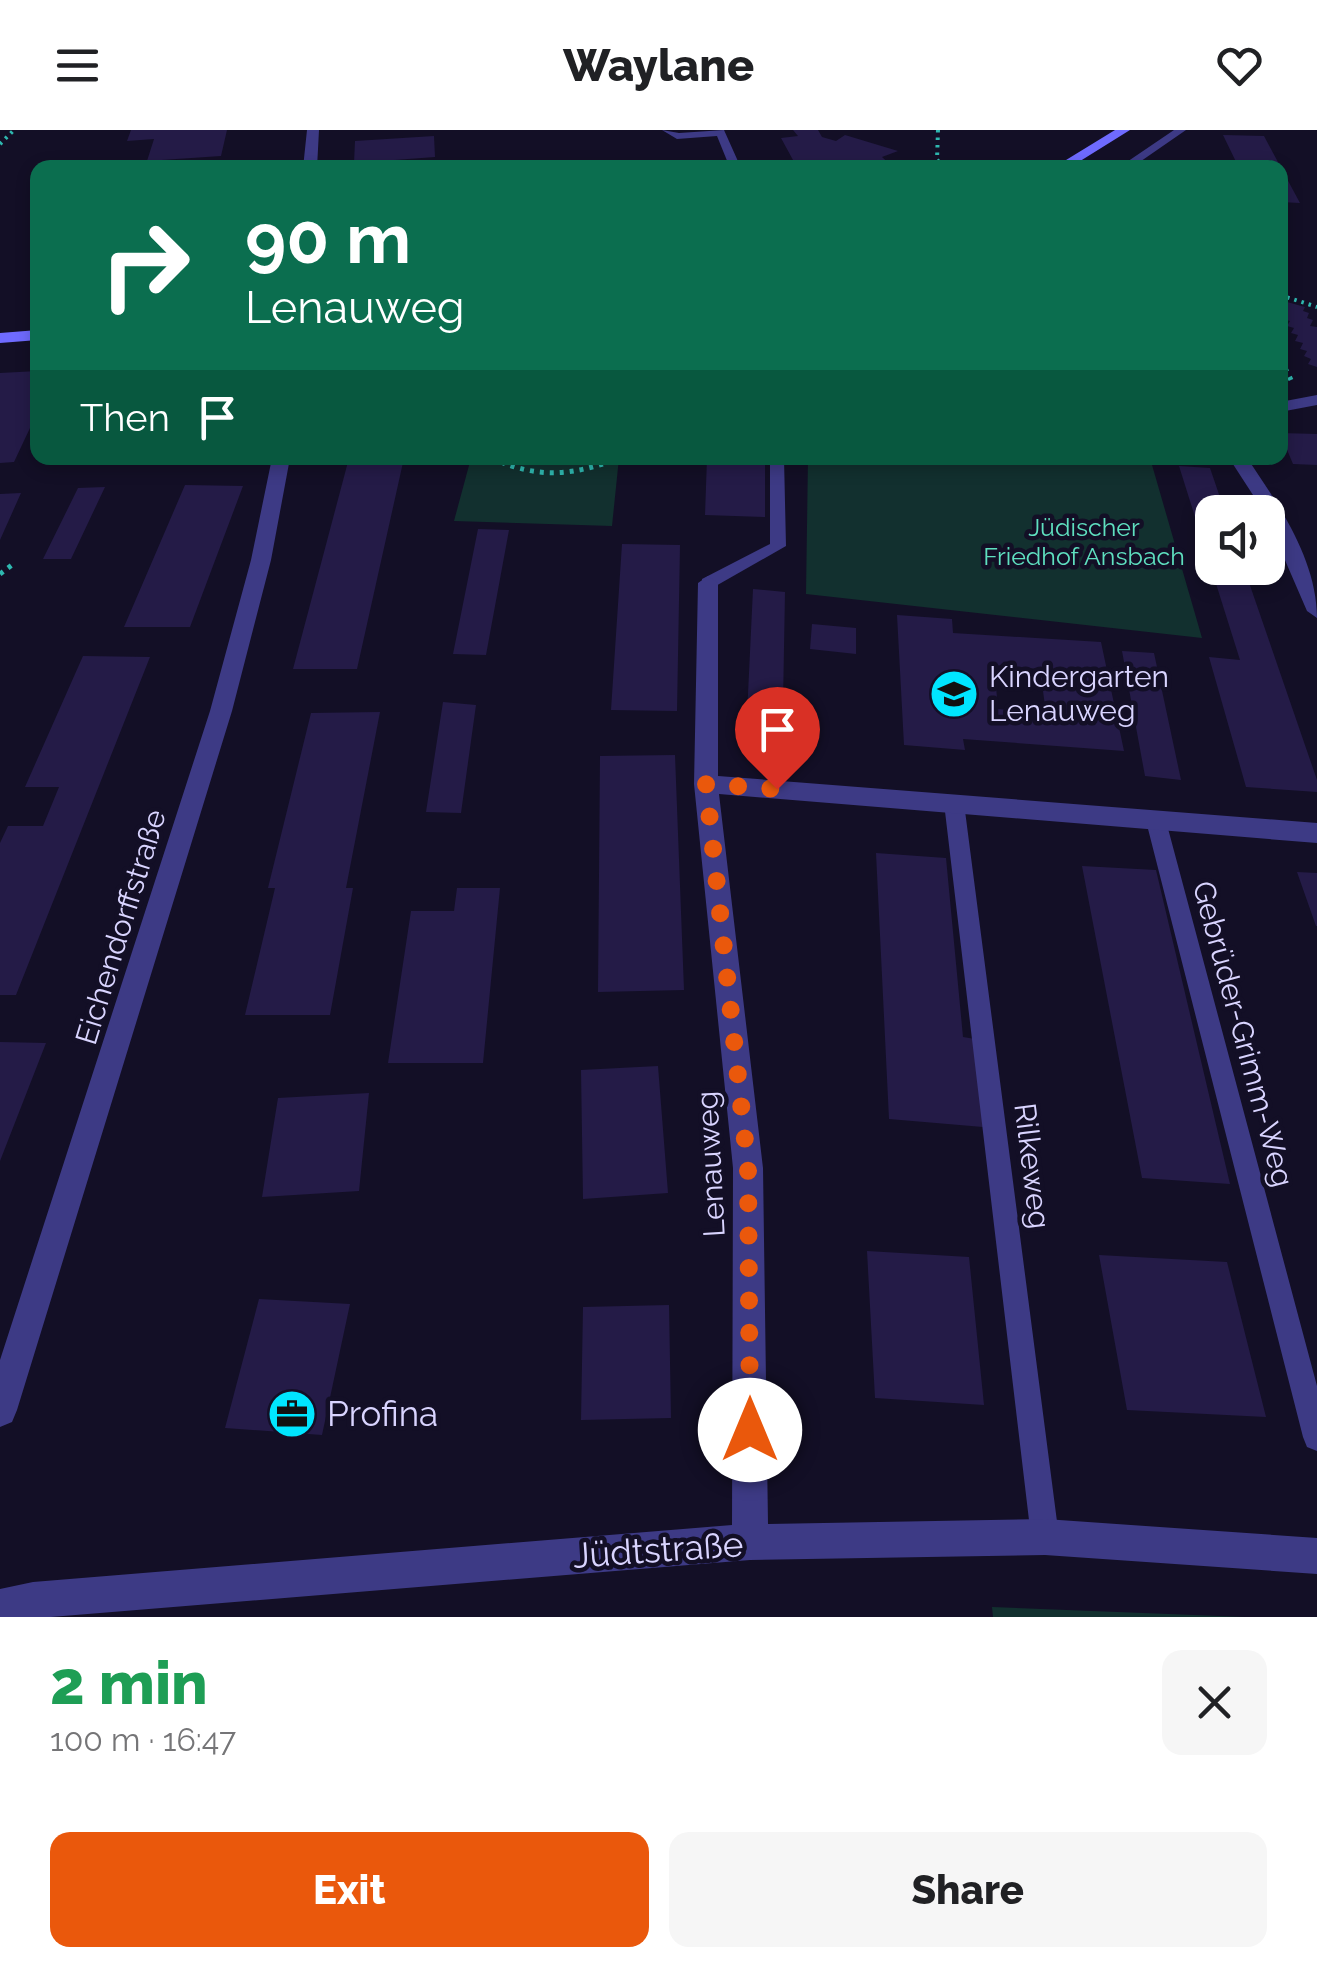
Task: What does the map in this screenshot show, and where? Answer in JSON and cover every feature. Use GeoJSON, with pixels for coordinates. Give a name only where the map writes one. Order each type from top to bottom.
{"type":"FeatureCollection","features":[{"type":"Feature","properties":{"kind":"main road"},"geometry":{"type":"LineString","coordinates":[[1073,160],[1124,130]]}},
{"type":"Feature","properties":{"kind":"main road"},"geometry":{"type":"LineString","coordinates":[[0,338],[30,336]]}},
{"type":"Feature","properties":{"kind":"street"},"geometry":{"type":"LineString","coordinates":[[311,160],[313,130]]}},
{"type":"Feature","properties":{"kind":"street"},"geometry":{"type":"LineString","coordinates":[[1288,406],[1317,400]]}},
{"type":"Feature","properties":{"kind":"street","name":"Eichendorffstraße"},"geometry":{"type":"LineString","coordinates":[[0,1410],[115,1059],[226,696],[268,542],[281,465]]}},
{"type":"Feature","properties":{"kind":"street"},"geometry":{"type":"LineString","coordinates":[[1243,465],[1270,505],[1317,611]]}},
{"type":"Feature","properties":{"kind":"street","name":"Lenauweg"},"geometry":{"type":"LineString","coordinates":[[708,583],[706,784],[748,1168],[750,1542]]}},
{"type":"Feature","properties":{"kind":"street"},"geometry":{"type":"LineString","coordinates":[[706,784],[1317,833]]}},
{"type":"Feature","properties":{"kind":"street","name":"Jüdtstraße"},"geometry":{"type":"LineString","coordinates":[[0,1608],[33,1600],[750,1542],[1045,1537],[1317,1556]]}},
{"type":"Feature","properties":{"kind":"lane"},"geometry":{"type":"LineString","coordinates":[[667,130],[677,136],[725,135],[733,160]]}},
{"type":"Feature","properties":{"kind":"lane"},"geometry":{"type":"LineString","coordinates":[[1135,160],[1181,130]]}},
{"type":"Feature","properties":{"kind":"lane"},"geometry":{"type":"LineString","coordinates":[[708,583],[778,546],[777,465]]}},
{"type":"Feature","properties":{"kind":"lane","name":"Rilkeweg"},"geometry":{"type":"LineString","coordinates":[[954,803],[1045,1537]]}},
{"type":"Feature","properties":{"kind":"lane","name":"Gebrüder-Grimm-Weg"},"geometry":{"type":"LineString","coordinates":[[1156,821],[1317,1437]]}},
{"type":"Feature","properties":{"kind":"path"},"geometry":{"type":"LineString","coordinates":[[0,144],[14,130]]}},
{"type":"Feature","properties":{"kind":"path"},"geometry":{"type":"LineString","coordinates":[[937,160],[938,130]]}},
{"type":"Feature","properties":{"kind":"path"},"geometry":{"type":"LineString","coordinates":[[1288,298],[1317,307]]}},
{"type":"Feature","properties":{"kind":"path"},"geometry":{"type":"LineString","coordinates":[[506,465],[524,474],[562,478],[600,465]]}},
{"type":"Feature","properties":{"kind":"path"},"geometry":{"type":"LineString","coordinates":[[0,574],[16,562]]}},
{"type":"Feature","properties":{"kind":"green space"},"geometry":{"type":"Polygon","coordinates":[[[469,465],[618,465],[612,526],[454,521],[469,465]]]}},
{"type":"Feature","properties":{"kind":"green space","name":"Jüdischer Friedhof Ansbach"},"geometry":{"type":"Polygon","coordinates":[[[808,465],[1152,465],[1202,638],[806,594],[808,465]]]}},
{"type":"Feature","properties":{"kind":"green space"},"geometry":{"type":"Polygon","coordinates":[[[992,1607],[1245,1617],[993,1617],[992,1607]]]}},
{"type":"Feature","properties":{"kind":"building"},"geometry":{"type":"Polygon","coordinates":[[[131,130],[227,130],[221,156],[147,160],[154,139],[127,141],[131,130]]]}},
{"type":"Feature","properties":{"kind":"building"},"geometry":{"type":"Polygon","coordinates":[[[793,130],[818,130],[822,137],[836,141],[845,135],[898,151],[882,157],[885,160],[793,160],[781,138],[798,136],[793,130]]]}},
{"type":"Feature","properties":{"kind":"building"},"geometry":{"type":"Polygon","coordinates":[[[1223,135],[1264,136],[1277,160],[1235,160],[1223,135]]]}},
{"type":"Feature","properties":{"kind":"building"},"geometry":{"type":"Polygon","coordinates":[[[434,136],[435,157],[354,160],[355,141],[434,136]]]}},
{"type":"Feature","properties":{"kind":"building"},"geometry":{"type":"Polygon","coordinates":[[[1288,181],[1300,203],[1288,202],[1288,181]]]}},
{"type":"Feature","properties":{"kind":"building"},"geometry":{"type":"Polygon","coordinates":[[[1288,302],[1305,307],[1307,318],[1313,320],[1310,326],[1317,327],[1317,367],[1308,364],[1311,359],[1304,356],[1307,351],[1300,349],[1303,343],[1295,341],[1298,335],[1291,333],[1294,328],[1288,326],[1288,302]]]}},
{"type":"Feature","properties":{"kind":"building"},"geometry":{"type":"Polygon","coordinates":[[[30,371],[30,428],[14,462],[0,463],[0,373],[30,371]]]}},
{"type":"Feature","properties":{"kind":"building"},"geometry":{"type":"Polygon","coordinates":[[[1288,433],[1317,434],[1317,465],[1293,464],[1288,452],[1288,433]]]}},
{"type":"Feature","properties":{"kind":"building"},"geometry":{"type":"Polygon","coordinates":[[[347,465],[402,465],[357,669],[293,669],[347,465]]]}},
{"type":"Feature","properties":{"kind":"building"},"geometry":{"type":"Polygon","coordinates":[[[707,465],[765,465],[765,517],[705,515],[707,465]]]}},
{"type":"Feature","properties":{"kind":"building"},"geometry":{"type":"Polygon","coordinates":[[[1179,466],[1210,468],[1219,495],[1195,495],[1195,517],[1179,466]]]}},
{"type":"Feature","properties":{"kind":"building"},"geometry":{"type":"Polygon","coordinates":[[[185,485],[243,486],[190,627],[124,627],[185,485]]]}},
{"type":"Feature","properties":{"kind":"building"},"geometry":{"type":"Polygon","coordinates":[[[105,487],[71,559],[43,559],[78,488],[105,487]]]}},
{"type":"Feature","properties":{"kind":"building"},"geometry":{"type":"Polygon","coordinates":[[[21,493],[0,540],[0,494],[21,493]]]}},
{"type":"Feature","properties":{"kind":"building"},"geometry":{"type":"Polygon","coordinates":[[[478,529],[509,530],[486,655],[453,654],[478,529]]]}},
{"type":"Feature","properties":{"kind":"building"},"geometry":{"type":"Polygon","coordinates":[[[622,544],[680,545],[677,711],[611,710],[622,544]]]}},
{"type":"Feature","properties":{"kind":"building"},"geometry":{"type":"Polygon","coordinates":[[[1216,585],[1250,585],[1317,780],[1317,792],[1246,787],[1209,657],[1240,660],[1216,585]]]}},
{"type":"Feature","properties":{"kind":"building"},"geometry":{"type":"Polygon","coordinates":[[[753,589],[785,592],[782,759],[745,757],[753,589]]]}},
{"type":"Feature","properties":{"kind":"building"},"geometry":{"type":"Polygon","coordinates":[[[897,615],[952,619],[953,633],[1101,642],[1124,751],[963,739],[965,750],[904,745],[897,615]],[[994,665],[998,709],[1046,713],[1040,669],[994,665]]]}},
{"type":"Feature","properties":{"kind":"building"},"geometry":{"type":"Polygon","coordinates":[[[812,624],[856,628],[856,654],[810,649],[812,624]]]}},
{"type":"Feature","properties":{"kind":"building"},"geometry":{"type":"Polygon","coordinates":[[[1122,651],[1154,653],[1181,780],[1145,776],[1122,651]]]}},
{"type":"Feature","properties":{"kind":"building"},"geometry":{"type":"Polygon","coordinates":[[[83,656],[150,657],[16,995],[0,995],[0,843],[8,826],[43,826],[59,787],[25,787],[83,656]]]}},
{"type":"Feature","properties":{"kind":"building"},"geometry":{"type":"Polygon","coordinates":[[[443,702],[476,705],[461,813],[426,812],[443,702]]]}},
{"type":"Feature","properties":{"kind":"building"},"geometry":{"type":"Polygon","coordinates":[[[380,712],[346,888],[353,888],[330,1015],[245,1015],[275,888],[268,888],[311,713],[380,712]]]}},
{"type":"Feature","properties":{"kind":"building"},"geometry":{"type":"Polygon","coordinates":[[[675,755],[684,990],[598,992],[600,756],[675,755]]]}},
{"type":"Feature","properties":{"kind":"building"},"geometry":{"type":"Polygon","coordinates":[[[876,853],[946,858],[963,1037],[975,1039],[983,1127],[889,1119],[876,853]]]}},
{"type":"Feature","properties":{"kind":"building"},"geometry":{"type":"Polygon","coordinates":[[[1082,866],[1156,870],[1230,1184],[1142,1178],[1082,866]]]}},
{"type":"Feature","properties":{"kind":"building"},"geometry":{"type":"Polygon","coordinates":[[[1297,872],[1317,873],[1317,926],[1316,926],[1297,872]]]}},
{"type":"Feature","properties":{"kind":"building"},"geometry":{"type":"Polygon","coordinates":[[[457,888],[500,888],[483,1063],[388,1063],[411,911],[454,911],[457,888]]]}},
{"type":"Feature","properties":{"kind":"building"},"geometry":{"type":"Polygon","coordinates":[[[0,1042],[46,1043],[0,1161],[0,1042]]]}},
{"type":"Feature","properties":{"kind":"building"},"geometry":{"type":"Polygon","coordinates":[[[658,1066],[668,1193],[583,1199],[581,1070],[658,1066]]]}},
{"type":"Feature","properties":{"kind":"building"},"geometry":{"type":"Polygon","coordinates":[[[369,1093],[359,1191],[262,1197],[278,1098],[369,1093]]]}},
{"type":"Feature","properties":{"kind":"building"},"geometry":{"type":"Polygon","coordinates":[[[867,1251],[969,1257],[984,1405],[875,1398],[867,1251]]]}},
{"type":"Feature","properties":{"kind":"building"},"geometry":{"type":"Polygon","coordinates":[[[1099,1255],[1227,1262],[1266,1417],[1127,1410],[1099,1255]]]}},
{"type":"Feature","properties":{"kind":"building"},"geometry":{"type":"Polygon","coordinates":[[[259,1299],[350,1304],[322,1435],[225,1428],[259,1299]]]}},
{"type":"Feature","properties":{"kind":"building"},"geometry":{"type":"Polygon","coordinates":[[[669,1305],[671,1418],[581,1420],[583,1307],[669,1305]]]}},
{"type":"Feature","properties":{"kind":"place","name":"Kindergarten Lenauweg"},"geometry":{"type":"Point","coordinates":[954,694]}},
{"type":"Feature","properties":{"kind":"place","name":"Profina"},"geometry":{"type":"Point","coordinates":[292,1414]}},
{"type":"Feature","properties":{"kind":"route"},"geometry":{"type":"LineString","coordinates":[[750,1430],[748,1168],[706,784],[777,789]]}}]}
